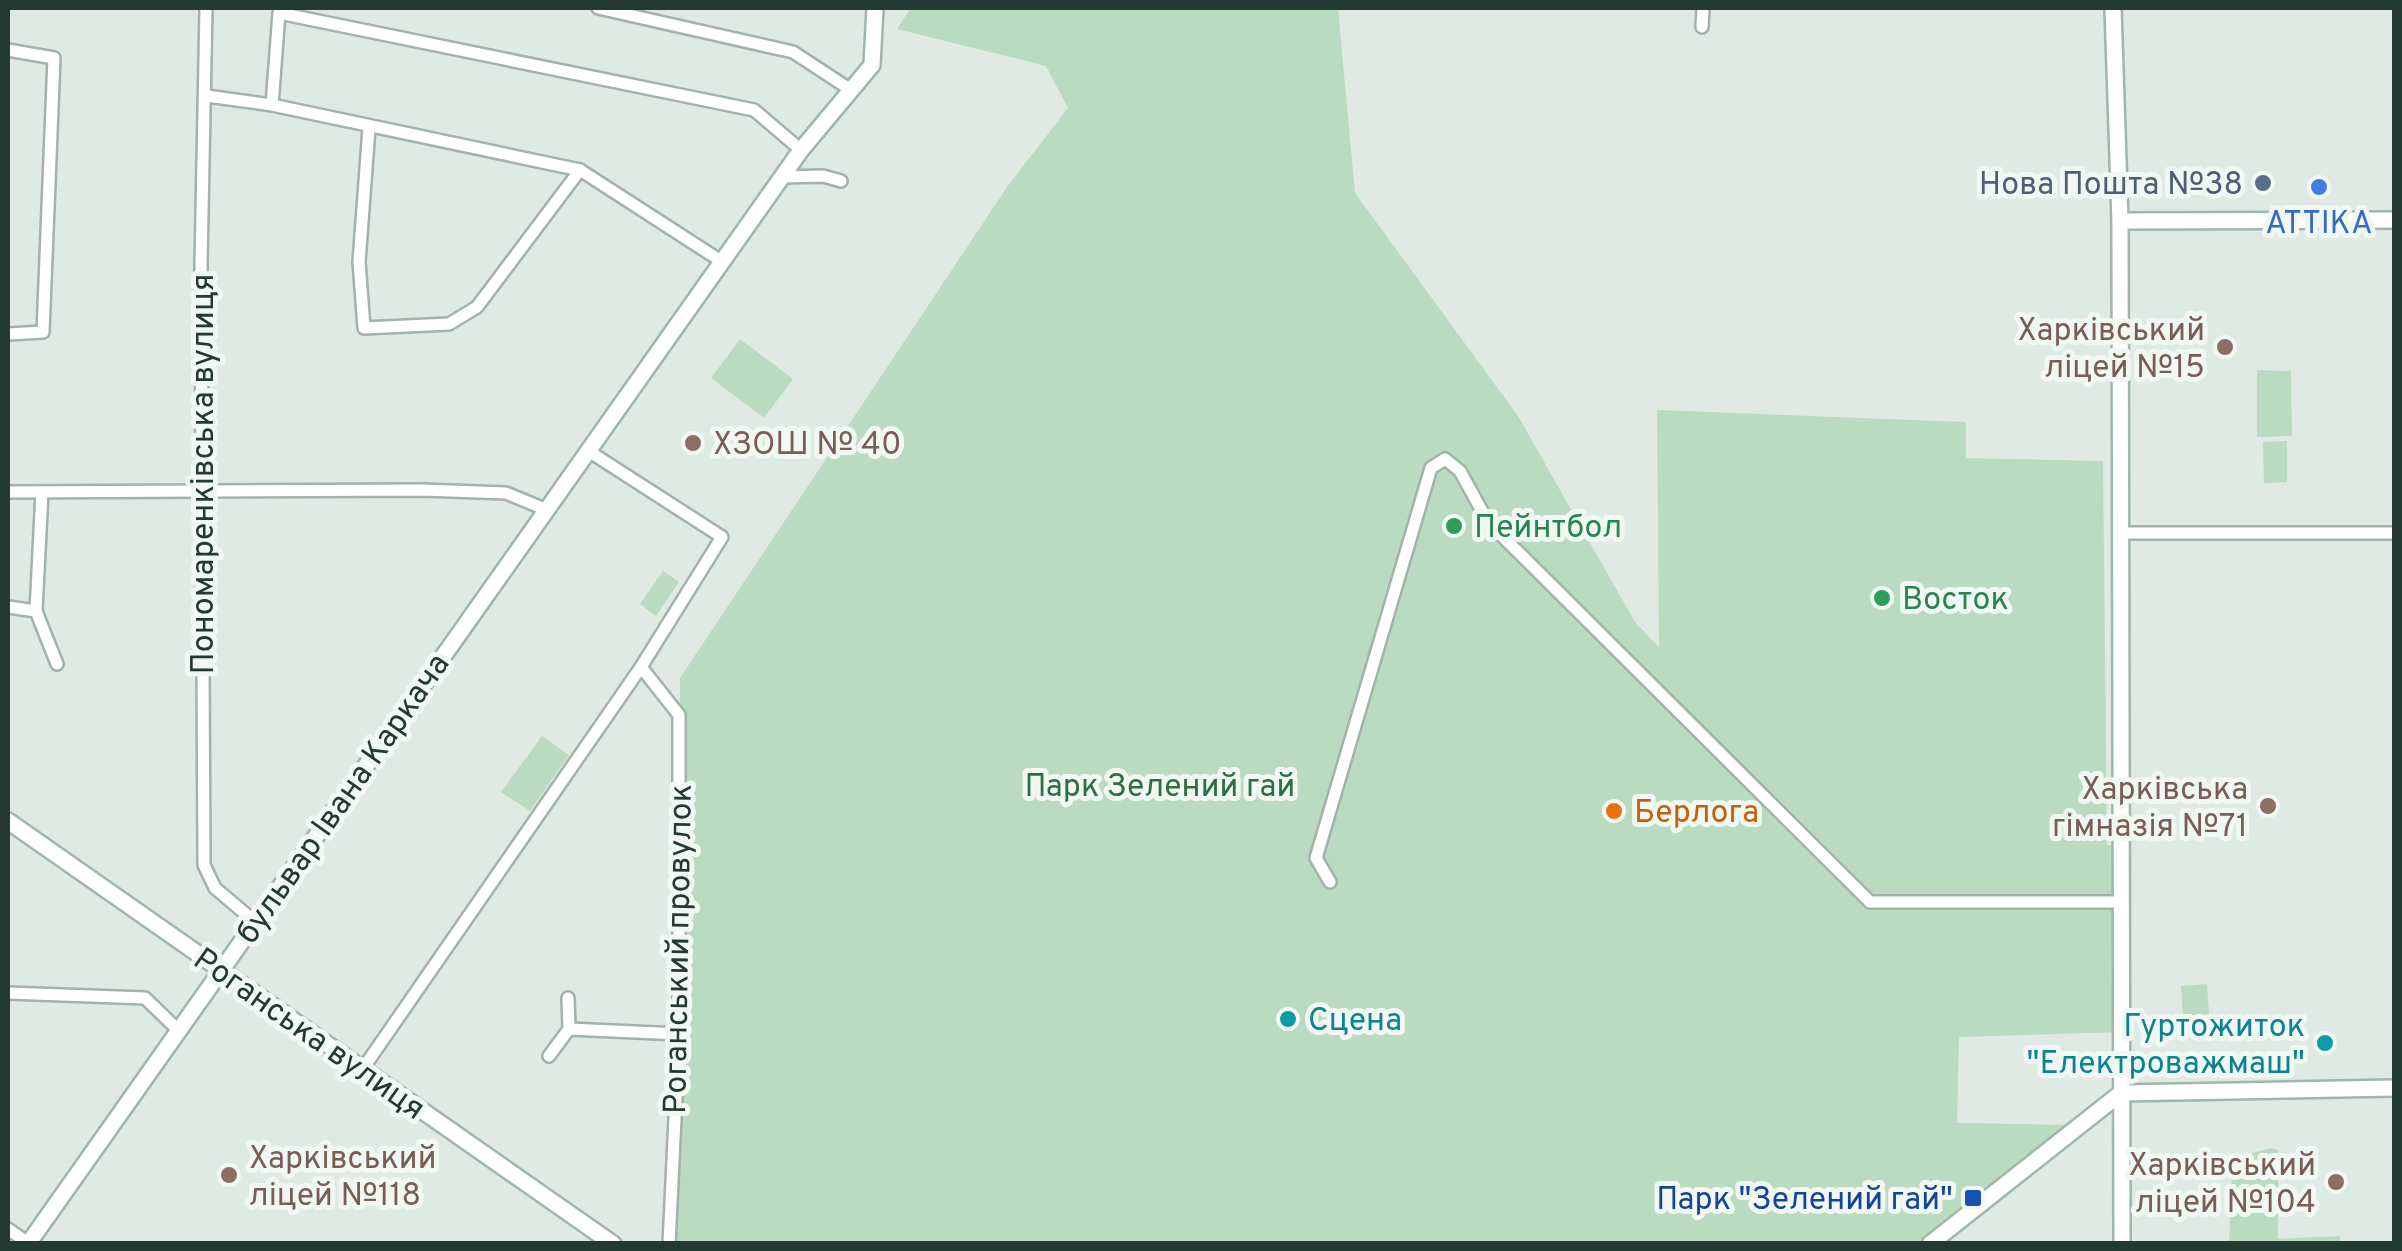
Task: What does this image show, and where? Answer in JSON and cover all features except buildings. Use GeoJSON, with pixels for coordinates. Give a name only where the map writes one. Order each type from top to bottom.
{"type":"FeatureCollection","features":[{"type":"Feature","properties":{"kind":"street","name":"Пономаренківська вулиця"},"geometry":{"type":"LineString","coordinates":[[206,8],[201,263],[204,865],[215,888],[254,921]]}},
{"type":"Feature","properties":{"kind":"street"},"geometry":{"type":"LineString","coordinates":[[598,8],[793,52],[850,90]]}},
{"type":"Feature","properties":{"kind":"street","name":"бульвар Івана Каркача"},"geometry":{"type":"LineString","coordinates":[[28,1244],[176,1028],[590,452],[801,150],[872,65],[875,8]]}},
{"type":"Feature","properties":{"kind":"street"},"geometry":{"type":"LineString","coordinates":[[1702,8],[1702,28]]}},
{"type":"Feature","properties":{"kind":"street"},"geometry":{"type":"LineString","coordinates":[[2113,8],[2120,221],[2122,1244]]}},
{"type":"Feature","properties":{"kind":"street"},"geometry":{"type":"LineString","coordinates":[[272,105],[279,13],[754,110],[801,150]]}},
{"type":"Feature","properties":{"kind":"street"},"geometry":{"type":"LineString","coordinates":[[8,50],[54,58],[43,332],[8,334]]}},
{"type":"Feature","properties":{"kind":"street"},"geometry":{"type":"LineString","coordinates":[[207,96],[272,105],[580,170],[721,262]]}},
{"type":"Feature","properties":{"kind":"street"},"geometry":{"type":"LineString","coordinates":[[369,128],[359,262],[364,328],[449,324],[477,306],[580,170]]}},
{"type":"Feature","properties":{"kind":"street"},"geometry":{"type":"LineString","coordinates":[[782,177],[822,176],[841,181]]}},
{"type":"Feature","properties":{"kind":"street"},"geometry":{"type":"LineString","coordinates":[[2120,221],[2394,220]]}},
{"type":"Feature","properties":{"kind":"street"},"geometry":{"type":"LineString","coordinates":[[362,1070],[641,667],[722,537],[590,452]]}},
{"type":"Feature","properties":{"kind":"street"},"geometry":{"type":"LineString","coordinates":[[1330,882],[1316,858],[1431,468],[1445,460],[1460,471],[1488,522],[1870,902],[2121,902]]}},
{"type":"Feature","properties":{"kind":"street"},"geometry":{"type":"LineString","coordinates":[[8,492],[506,493],[547,510]]}},
{"type":"Feature","properties":{"kind":"street"},"geometry":{"type":"LineString","coordinates":[[42,492],[36,611],[57,664]]}},
{"type":"Feature","properties":{"kind":"street"},"geometry":{"type":"LineString","coordinates":[[2120,533],[2394,533]]}},
{"type":"Feature","properties":{"kind":"street"},"geometry":{"type":"LineString","coordinates":[[8,606],[36,611]]}},
{"type":"Feature","properties":{"kind":"street","name":"Роганський провулок"},"geometry":{"type":"LineString","coordinates":[[641,667],[679,715],[679,1034],[670,1244]]}},
{"type":"Feature","properties":{"kind":"street","name":"Роганська вулиця"},"geometry":{"type":"LineString","coordinates":[[8,820],[613,1244]]}},
{"type":"Feature","properties":{"kind":"street"},"geometry":{"type":"LineString","coordinates":[[8,993],[145,998],[176,1028]]}},
{"type":"Feature","properties":{"kind":"street"},"geometry":{"type":"LineString","coordinates":[[549,1056],[569,1029],[568,998]]}},
{"type":"Feature","properties":{"kind":"street"},"geometry":{"type":"LineString","coordinates":[[569,1029],[679,1034]]}},
{"type":"Feature","properties":{"kind":"street"},"geometry":{"type":"LineString","coordinates":[[1930,1244],[2122,1094],[2394,1088]]}},
{"type":"Feature","properties":{"kind":"street"},"geometry":{"type":"LineString","coordinates":[[8,1229],[28,1244]]}},
{"type":"Feature","properties":{"kind":"green space","name":"Парк Зелений гай"},"geometry":{"type":"Polygon","coordinates":[[[911,8],[1338,8],[1355,193],[1518,416],[1635,622],[1659,647],[1657,410],[1966,422],[1966,458],[2103,461],[2107,845],[2122,846],[2121,1032],[1959,1037],[1957,1123],[2070,1125],[1924,1243],[676,1244],[680,678],[1007,187],[1068,108],[1046,66],[897,29],[911,8]]]}},
{"type":"Feature","properties":{"kind":"green space"},"geometry":{"type":"Polygon","coordinates":[[[740,339],[793,379],[764,418],[711,378],[740,339]]]}},
{"type":"Feature","properties":{"kind":"green space"},"geometry":{"type":"Polygon","coordinates":[[[2257,370],[2291,371],[2292,436],[2257,437],[2257,370]]]}},
{"type":"Feature","properties":{"kind":"green space"},"geometry":{"type":"Polygon","coordinates":[[[2287,441],[2287,482],[2264,483],[2263,442],[2287,441]]]}},
{"type":"Feature","properties":{"kind":"green space"},"geometry":{"type":"Polygon","coordinates":[[[663,571],[679,582],[656,616],[640,604],[663,571]]]}},
{"type":"Feature","properties":{"kind":"green space"},"geometry":{"type":"Polygon","coordinates":[[[542,736],[569,755],[530,811],[501,792],[542,736]]]}},
{"type":"Feature","properties":{"kind":"green space"},"geometry":{"type":"Polygon","coordinates":[[[2207,984],[2209,1014],[2183,1016],[2181,986],[2207,984]]]}},
{"type":"Feature","properties":{"kind":"green space"},"geometry":{"type":"Polygon","coordinates":[[[2278,1150],[2278,1239],[2340,1236],[2340,1243],[2229,1243],[2232,1173],[2252,1153],[2278,1150]]]}},
{"type":"Feature","properties":{"kind":"place","name":"Нова Пошта №38"},"geometry":{"type":"Point","coordinates":[2263,183]}},
{"type":"Feature","properties":{"kind":"place","name":"АТТІКА"},"geometry":{"type":"Point","coordinates":[2319,187]}},
{"type":"Feature","properties":{"kind":"place","name":"Харківський ліцей №15"},"geometry":{"type":"Point","coordinates":[2225,347]}},
{"type":"Feature","properties":{"kind":"place","name":"ХЗОШ № 40"},"geometry":{"type":"Point","coordinates":[693,443]}},
{"type":"Feature","properties":{"kind":"place","name":"Пейнтбол"},"geometry":{"type":"Point","coordinates":[1454,526]}},
{"type":"Feature","properties":{"kind":"place","name":"Восток"},"geometry":{"type":"Point","coordinates":[1882,598]}},
{"type":"Feature","properties":{"kind":"place","name":"Харківська гімназія №71"},"geometry":{"type":"Point","coordinates":[2268,806]}},
{"type":"Feature","properties":{"kind":"place","name":"Берлога"},"geometry":{"type":"Point","coordinates":[1614,811]}},
{"type":"Feature","properties":{"kind":"place","name":"Сцена"},"geometry":{"type":"Point","coordinates":[1288,1019]}},
{"type":"Feature","properties":{"kind":"place","name":"Гуртожиток \"Електроважмаш\""},"geometry":{"type":"Point","coordinates":[2325,1043]}},
{"type":"Feature","properties":{"kind":"place","name":"Харківський ліцей №118"},"geometry":{"type":"Point","coordinates":[229,1175]}},
{"type":"Feature","properties":{"kind":"place","name":"Харківський ліцей №104"},"geometry":{"type":"Point","coordinates":[2336,1182]}},
{"type":"Feature","properties":{"kind":"place","name":"Парк \"Зелений гай\""},"geometry":{"type":"Point","coordinates":[1973,1198]}}]}
